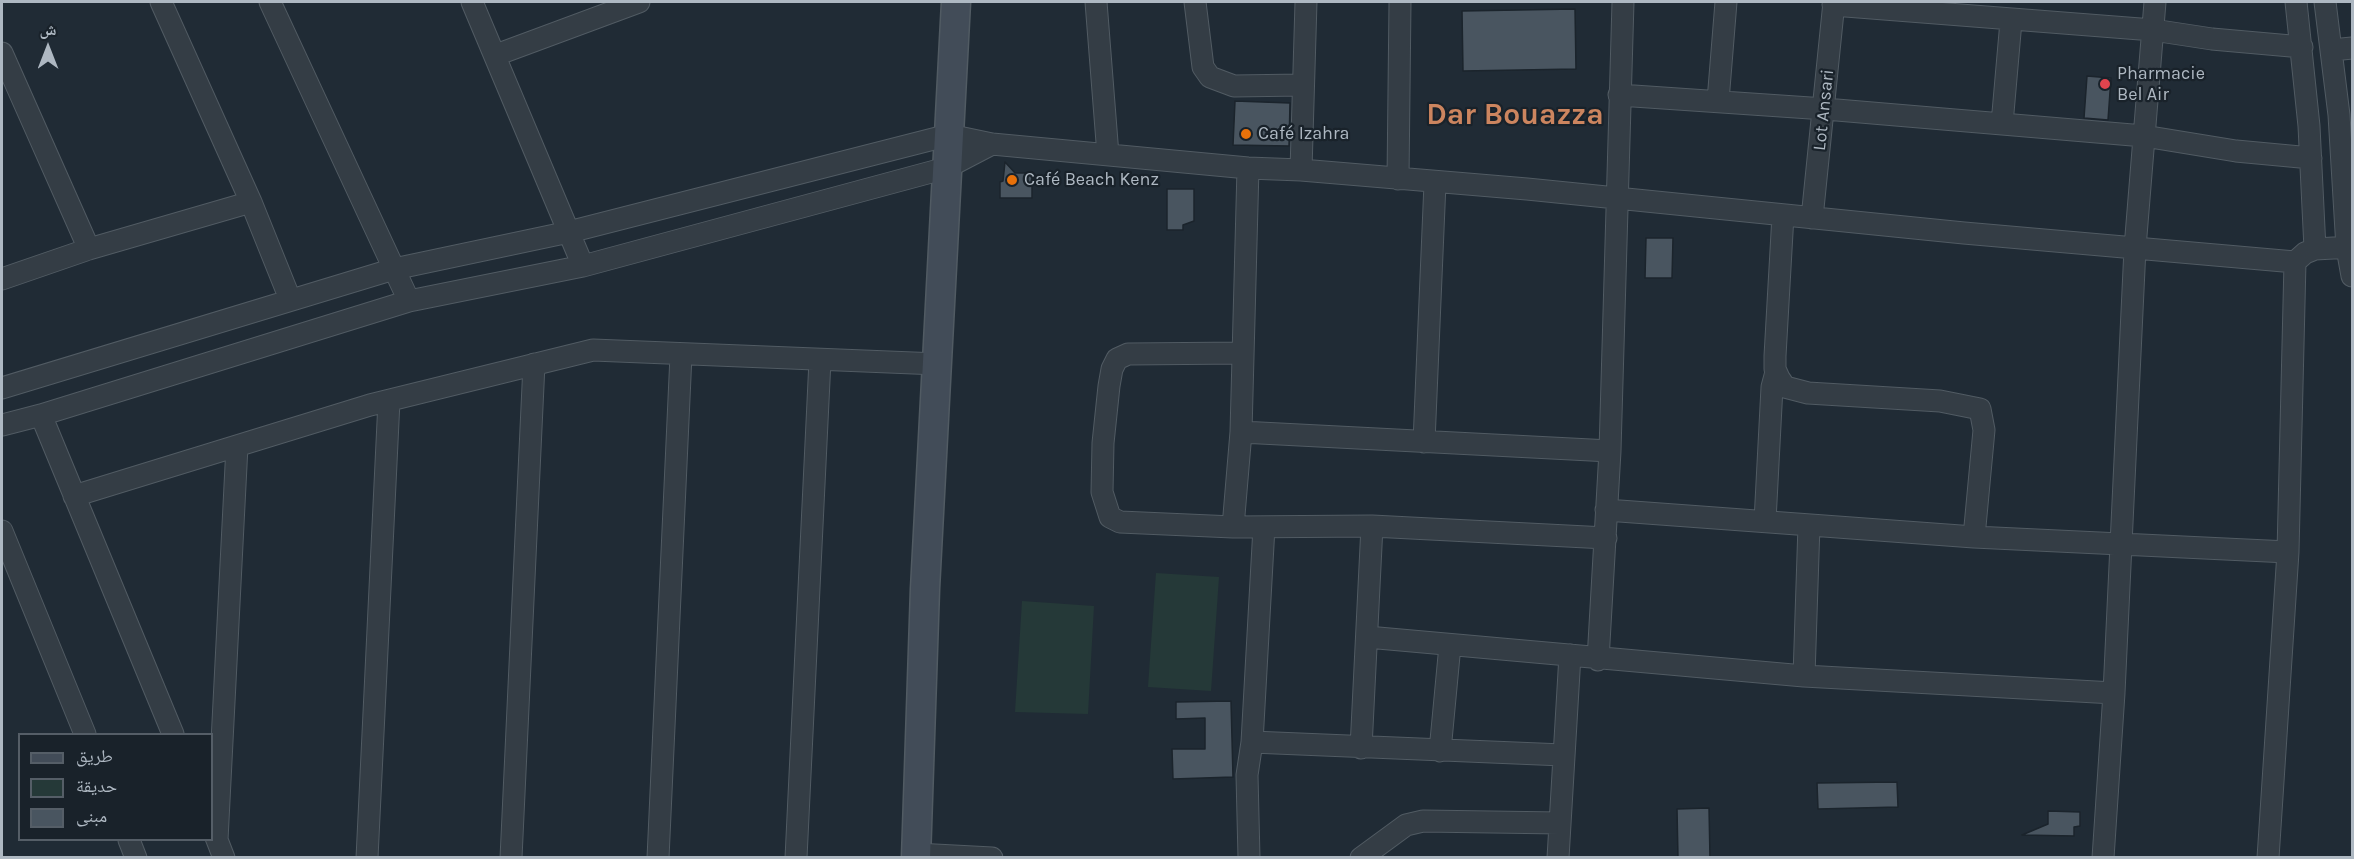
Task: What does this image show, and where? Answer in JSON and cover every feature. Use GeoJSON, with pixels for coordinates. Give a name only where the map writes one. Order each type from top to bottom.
{"type":"FeatureCollection","features":[{"type":"Feature","properties":{"kind":"street"},"geometry":{"type":"LineString","coordinates":[[161,2],[251,202],[290,299]]}},
{"type":"Feature","properties":{"kind":"street"},"geometry":{"type":"LineString","coordinates":[[270,2],[409,301]]}},
{"type":"Feature","properties":{"kind":"street"},"geometry":{"type":"LineString","coordinates":[[472,2],[583,266]]}},
{"type":"Feature","properties":{"kind":"street"},"geometry":{"type":"LineString","coordinates":[[496,55],[639,2]]}},
{"type":"Feature","properties":{"kind":"street"},"geometry":{"type":"LineString","coordinates":[[956,2],[924,600],[916,856],[992,858]]}},
{"type":"Feature","properties":{"kind":"street"},"geometry":{"type":"LineString","coordinates":[[1096,2],[1108,155]]}},
{"type":"Feature","properties":{"kind":"street"},"geometry":{"type":"LineString","coordinates":[[1195,2],[1203,67],[1210,77],[1234,86],[1301,85]]}},
{"type":"Feature","properties":{"kind":"street"},"geometry":{"type":"LineString","coordinates":[[1301,170],[1301,85],[1306,2]]}},
{"type":"Feature","properties":{"kind":"street"},"geometry":{"type":"LineString","coordinates":[[1398,179],[1400,2]]}},
{"type":"Feature","properties":{"kind":"street"},"geometry":{"type":"LineString","coordinates":[[1598,660],[1610,451],[1623,2]]}},
{"type":"Feature","properties":{"kind":"street"},"geometry":{"type":"LineString","coordinates":[[1718,101],[1726,2]]}},
{"type":"Feature","properties":{"kind":"street"},"geometry":{"type":"LineString","coordinates":[[2103,858],[2114,693],[2135,248],[2155,2]]}},
{"type":"Feature","properties":{"kind":"street"},"geometry":{"type":"LineString","coordinates":[[2296,2],[2302,47],[2315,249]]}},
{"type":"Feature","properties":{"kind":"street"},"geometry":{"type":"LineString","coordinates":[[2325,2],[2342,49],[2352,275]]}},
{"type":"Feature","properties":{"kind":"street"},"geometry":{"type":"LineString","coordinates":[[1833,3],[2011,21],[2153,30],[2212,39],[2302,47]]}},
{"type":"Feature","properties":{"kind":"street","name":"Lot Ansari"},"geometry":{"type":"LineString","coordinates":[[1812,218],[1825,109],[1833,3]]}},
{"type":"Feature","properties":{"kind":"street"},"geometry":{"type":"LineString","coordinates":[[2002,124],[2011,21]]}},
{"type":"Feature","properties":{"kind":"street"},"geometry":{"type":"LineString","coordinates":[[2,53],[89,249]]}},
{"type":"Feature","properties":{"kind":"street"},"geometry":{"type":"LineString","coordinates":[[1619,95],[1825,109],[2144,136],[2310,158]]}},
{"type":"Feature","properties":{"kind":"street"},"geometry":{"type":"LineString","coordinates":[[2,388],[394,269],[569,232],[949,135],[992,144],[1108,155],[1616,197],[1812,218],[2295,262]]}},
{"type":"Feature","properties":{"kind":"street"},"geometry":{"type":"LineString","coordinates":[[2,425],[41,415],[409,301],[583,266],[946,168],[992,144]]}},
{"type":"Feature","properties":{"kind":"street"},"geometry":{"type":"LineString","coordinates":[[1233,527],[1241,432],[1248,168]]}},
{"type":"Feature","properties":{"kind":"street"},"geometry":{"type":"LineString","coordinates":[[1424,442],[1435,183]]}},
{"type":"Feature","properties":{"kind":"street"},"geometry":{"type":"LineString","coordinates":[[2,279],[89,249],[251,202]]}},
{"type":"Feature","properties":{"kind":"street"},"geometry":{"type":"LineString","coordinates":[[1766,521],[1783,215]]}},
{"type":"Feature","properties":{"kind":"street"},"geometry":{"type":"LineString","coordinates":[[2268,858],[2288,552],[2295,262],[2305,253],[2315,249],[2350,248]]}},
{"type":"Feature","properties":{"kind":"street"},"geometry":{"type":"LineString","coordinates":[[74,496],[388,401],[593,350],[938,364]]}},
{"type":"Feature","properties":{"kind":"street"},"geometry":{"type":"LineString","coordinates":[[1242,352],[1122,355],[1112,369],[1103,443],[1102,492],[1110,517],[1120,522],[1233,527],[1372,526],[1606,538]]}},
{"type":"Feature","properties":{"kind":"street"},"geometry":{"type":"LineString","coordinates":[[658,858],[681,355]]}},
{"type":"Feature","properties":{"kind":"street"},"geometry":{"type":"LineString","coordinates":[[796,858],[820,360]]}},
{"type":"Feature","properties":{"kind":"street"},"geometry":{"type":"LineString","coordinates":[[511,858],[534,364]]}},
{"type":"Feature","properties":{"kind":"street"},"geometry":{"type":"LineString","coordinates":[[1776,372],[1785,387],[1793,391],[1940,401],[1980,409],[1984,430],[1974,537]]}},
{"type":"Feature","properties":{"kind":"street"},"geometry":{"type":"LineString","coordinates":[[367,858],[388,401]]}},
{"type":"Feature","properties":{"kind":"street"},"geometry":{"type":"LineString","coordinates":[[41,415],[172,733]]}},
{"type":"Feature","properties":{"kind":"street"},"geometry":{"type":"LineString","coordinates":[[1241,432],[1610,451]]}},
{"type":"Feature","properties":{"kind":"street"},"geometry":{"type":"LineString","coordinates":[[218,841],[237,446]]}},
{"type":"Feature","properties":{"kind":"street"},"geometry":{"type":"LineString","coordinates":[[1606,510],[2120,546],[2288,552]]}},
{"type":"Feature","properties":{"kind":"street"},"geometry":{"type":"LineString","coordinates":[[1804,676],[1809,525]]}},
{"type":"Feature","properties":{"kind":"street"},"geometry":{"type":"LineString","coordinates":[[1361,748],[1372,526]]}},
{"type":"Feature","properties":{"kind":"street"},"geometry":{"type":"LineString","coordinates":[[1249,858],[1246,794],[1252,742],[1264,527]]}},
{"type":"Feature","properties":{"kind":"street"},"geometry":{"type":"LineString","coordinates":[[2,531],[84,733]]}},
{"type":"Feature","properties":{"kind":"street"},"geometry":{"type":"LineString","coordinates":[[1367,637],[1598,660],[1804,676],[2114,693]]}},
{"type":"Feature","properties":{"kind":"street"},"geometry":{"type":"LineString","coordinates":[[1440,751],[1450,645]]}},
{"type":"Feature","properties":{"kind":"street"},"geometry":{"type":"LineString","coordinates":[[1558,858],[1570,656]]}},
{"type":"Feature","properties":{"kind":"street"},"geometry":{"type":"LineString","coordinates":[[1252,742],[1563,755]]}},
{"type":"Feature","properties":{"kind":"street"},"geometry":{"type":"LineString","coordinates":[[1361,858],[1406,825],[1423,821],[1560,824]]}},
{"type":"Feature","properties":{"kind":"street"},"geometry":{"type":"LineString","coordinates":[[129,841],[136,858]]}},
{"type":"Feature","properties":{"kind":"green space"},"geometry":{"type":"Polygon","coordinates":[[[1156,573],[1219,577],[1211,691],[1148,687],[1156,573]]]}},
{"type":"Feature","properties":{"kind":"green space"},"geometry":{"type":"Polygon","coordinates":[[[1022,601],[1094,606],[1088,714],[1015,712],[1022,601]]]}},
{"type":"Feature","properties":{"kind":"building"},"geometry":{"type":"Polygon","coordinates":[[[1575,9],[1576,69],[1463,71],[1462,11],[1575,9]]]}},
{"type":"Feature","properties":{"kind":"building"},"geometry":{"type":"Polygon","coordinates":[[[2087,76],[2111,78],[2108,120],[2084,118],[2087,76]]]}},
{"type":"Feature","properties":{"kind":"building"},"geometry":{"type":"Polygon","coordinates":[[[1235,101],[1290,103],[1289,146],[1233,145],[1235,101]]]}},
{"type":"Feature","properties":{"kind":"building"},"geometry":{"type":"Polygon","coordinates":[[[1005,162],[1015,173],[1032,173],[1032,198],[1000,198],[1000,182],[1003,181],[1005,162]]]}},
{"type":"Feature","properties":{"kind":"building"},"geometry":{"type":"Polygon","coordinates":[[[1167,189],[1194,189],[1194,221],[1183,225],[1183,230],[1167,230],[1167,189]]]}},
{"type":"Feature","properties":{"kind":"building"},"geometry":{"type":"Polygon","coordinates":[[[1646,238],[1673,238],[1672,278],[1645,278],[1646,238]]]}},
{"type":"Feature","properties":{"kind":"building"},"geometry":{"type":"Polygon","coordinates":[[[1231,701],[1233,777],[1173,779],[1172,749],[1205,749],[1205,718],[1176,719],[1176,702],[1231,701]]]}},
{"type":"Feature","properties":{"kind":"building"},"geometry":{"type":"Polygon","coordinates":[[[1897,782],[1898,807],[1818,809],[1817,783],[1897,782]]]}},
{"type":"Feature","properties":{"kind":"building"},"geometry":{"type":"Polygon","coordinates":[[[1709,808],[1710,858],[1678,858],[1677,809],[1709,808]]]}},
{"type":"Feature","properties":{"kind":"building"},"geometry":{"type":"Polygon","coordinates":[[[2048,811],[2080,812],[2080,826],[2074,827],[2074,836],[2022,835],[2048,824],[2048,811]]]}},
{"type":"Feature","properties":{"kind":"place","name":"Pharmacie Bel Air"},"geometry":{"type":"Point","coordinates":[2105,84]}},
{"type":"Feature","properties":{"kind":"place","name":"Café Izahra"},"geometry":{"type":"Point","coordinates":[1246,134]}},
{"type":"Feature","properties":{"kind":"place","name":"Café Beach Kenz"},"geometry":{"type":"Point","coordinates":[1012,180]}},
{"type":"Feature","properties":{"kind":"district","name":"Dar Bouazza"},"geometry":{"type":"Point","coordinates":[1515,115]}}]}
